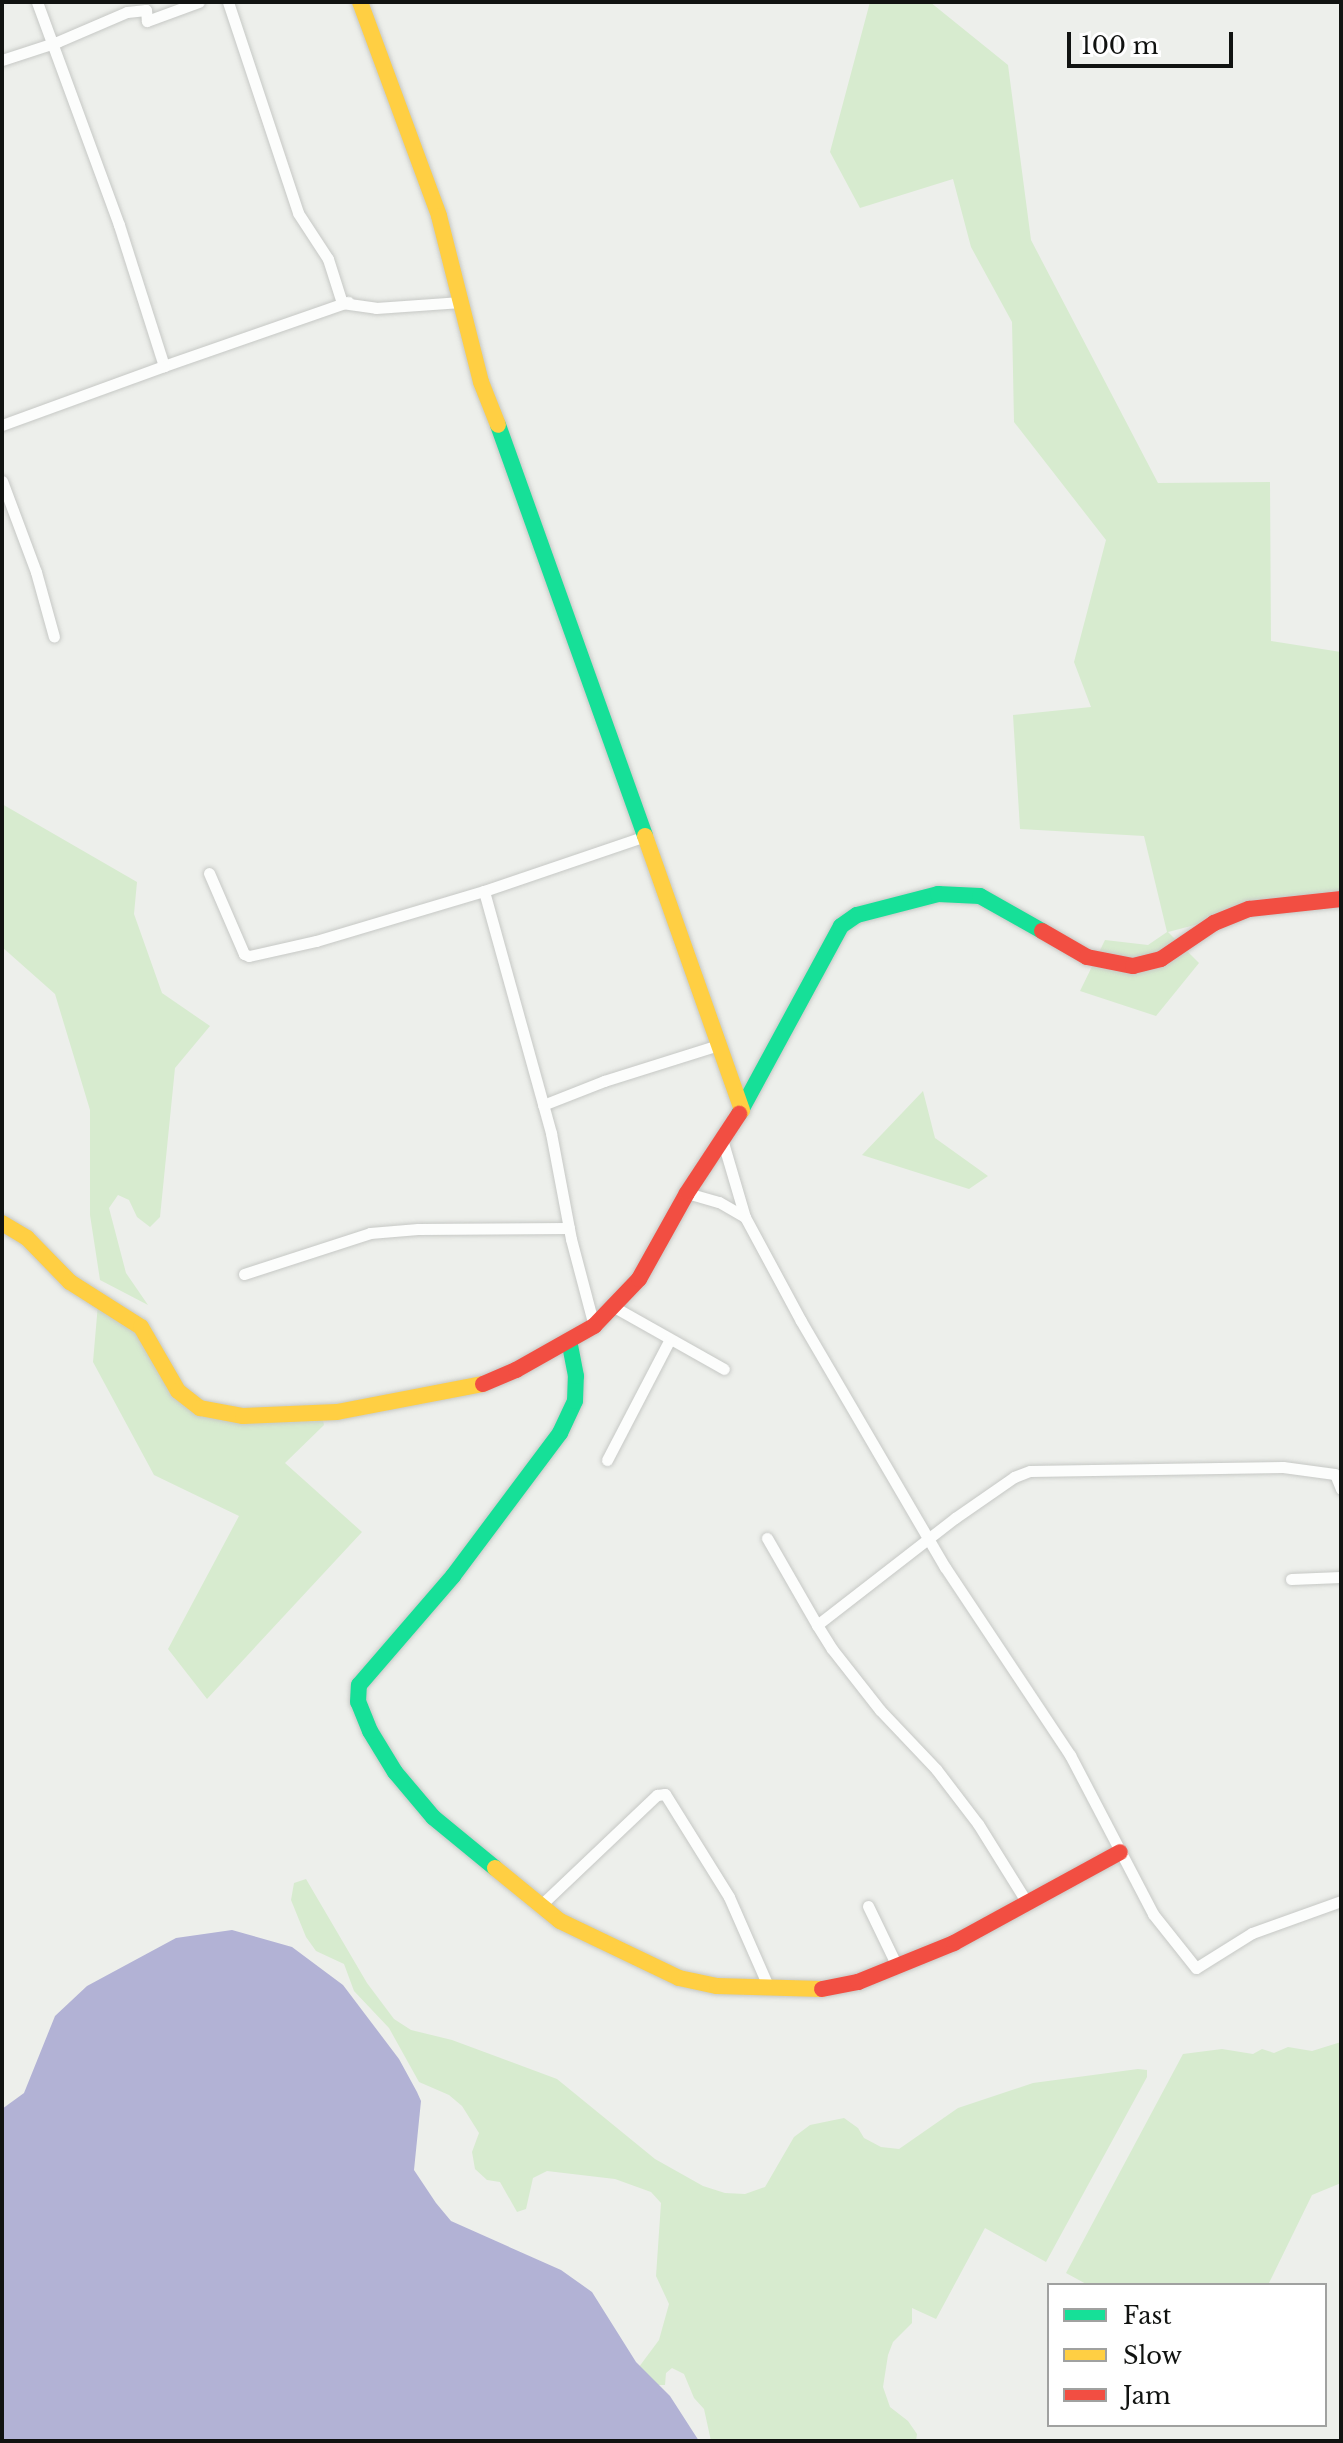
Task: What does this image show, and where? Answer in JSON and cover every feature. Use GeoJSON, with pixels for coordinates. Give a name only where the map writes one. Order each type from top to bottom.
{"type":"FeatureCollection","features":[{"type":"Feature","properties":{"kind":"street"},"geometry":{"type":"LineString","coordinates":[[37,2],[119,225],[164,366]]}},
{"type":"Feature","properties":{"kind":"street"},"geometry":{"type":"LineString","coordinates":[[2,60],[51,44],[127,12],[146,10],[147,21],[199,2]]}},
{"type":"Feature","properties":{"kind":"street"},"geometry":{"type":"LineString","coordinates":[[228,2],[298,213],[328,259],[342,303],[376,308],[461,302]]}},
{"type":"Feature","properties":{"kind":"street"},"geometry":{"type":"LineString","coordinates":[[360,2],[430,188],[481,382],[742,1110]]}},
{"type":"Feature","properties":{"kind":"street"},"geometry":{"type":"LineString","coordinates":[[2,425],[348,302]]}},
{"type":"Feature","properties":{"kind":"street"},"geometry":{"type":"LineString","coordinates":[[2,481],[36,572],[54,637]]}},
{"type":"Feature","properties":{"kind":"street"},"geometry":{"type":"LineString","coordinates":[[209,873],[244,954],[249,956],[316,941],[484,891],[646,836]]}},
{"type":"Feature","properties":{"kind":"street"},"geometry":{"type":"LineString","coordinates":[[484,891],[543,1105],[594,1326]]}},
{"type":"Feature","properties":{"kind":"street"},"geometry":{"type":"LineString","coordinates":[[2,1223],[27,1238],[70,1282],[141,1327],[170,1378],[189,1402],[224,1414],[337,1412],[444,1395],[502,1376],[569,1341],[594,1326],[639,1279],[687,1193],[742,1110],[841,926],[876,907],[938,894],[980,896],[1087,957],[1133,966],[1161,959],[1214,923],[1249,909],[1279,903],[1341,899]]}},
{"type":"Feature","properties":{"kind":"street"},"geometry":{"type":"LineString","coordinates":[[543,1105],[614,1078],[718,1045]]}},
{"type":"Feature","properties":{"kind":"street"},"geometry":{"type":"LineString","coordinates":[[721,1139],[745,1217],[927,1538],[1070,1755],[1153,1914],[1196,1968],[1252,1933],[1341,1901]]}},
{"type":"Feature","properties":{"kind":"street"},"geometry":{"type":"LineString","coordinates":[[687,1193],[719,1202],[745,1217]]}},
{"type":"Feature","properties":{"kind":"street"},"geometry":{"type":"LineString","coordinates":[[244,1274],[370,1233],[569,1228]]}},
{"type":"Feature","properties":{"kind":"street"},"geometry":{"type":"LineString","coordinates":[[614,1307],[724,1369]]}},
{"type":"Feature","properties":{"kind":"street"},"geometry":{"type":"LineString","coordinates":[[607,1460],[670,1339]]}},
{"type":"Feature","properties":{"kind":"street"},"geometry":{"type":"LineString","coordinates":[[569,1341],[575,1365],[576,1393],[560,1433],[453,1576],[367,1675],[357,1692],[370,1731],[386,1760],[427,1811],[576,1930],[687,1981],[769,1988],[844,1987],[954,1943],[1120,1852]]}},
{"type":"Feature","properties":{"kind":"street"},"geometry":{"type":"LineString","coordinates":[[817,1625],[927,1538],[1014,1477],[1030,1471],[1283,1467],[1335,1474],[1341,1489]]}},
{"type":"Feature","properties":{"kind":"street"},"geometry":{"type":"LineString","coordinates":[[767,1538],[832,1649],[880,1710],[936,1769],[978,1824],[1026,1901]]}},
{"type":"Feature","properties":{"kind":"street"},"geometry":{"type":"LineString","coordinates":[[1291,1579],[1341,1577]]}},
{"type":"Feature","properties":{"kind":"street"},"geometry":{"type":"LineString","coordinates":[[541,1905],[657,1795],[665,1794],[729,1897],[769,1988]]}},
{"type":"Feature","properties":{"kind":"street"},"geometry":{"type":"LineString","coordinates":[[868,1906],[897,1966]]}},
{"type":"Feature","properties":{"kind":"green space"},"geometry":{"type":"Polygon","coordinates":[[[870,2],[930,2],[1008,65],[1031,240],[1158,483],[1270,482],[1271,641],[1341,652],[1341,900],[1214,920],[1168,932],[1199,963],[1156,1016],[1080,991],[1105,940],[1148,945],[1167,932],[1144,836],[1020,829],[1013,715],[1091,707],[1074,662],[1106,540],[1014,422],[1012,322],[971,247],[953,179],[860,208],[830,152],[870,2]]]}},
{"type":"Feature","properties":{"kind":"green space"},"geometry":{"type":"Polygon","coordinates":[[[2,804],[137,882],[134,914],[162,993],[210,1026],[175,1068],[160,1217],[150,1227],[137,1217],[129,1200],[118,1195],[109,1208],[126,1273],[148,1305],[100,1280],[90,1215],[90,1110],[55,994],[2,947],[2,804]]]}},
{"type":"Feature","properties":{"kind":"green space"},"geometry":{"type":"Polygon","coordinates":[[[923,1091],[935,1138],[988,1176],[969,1189],[862,1155],[923,1091]]]}},
{"type":"Feature","properties":{"kind":"green space"},"geometry":{"type":"Polygon","coordinates":[[[98,1304],[131,1325],[156,1368],[210,1413],[320,1406],[324,1425],[285,1463],[362,1532],[207,1699],[168,1649],[239,1516],[154,1475],[93,1362],[98,1304]]]}},
{"type":"Feature","properties":{"kind":"green space"},"geometry":{"type":"Polygon","coordinates":[[[306,1879],[367,1983],[394,2019],[411,2030],[452,2040],[557,2079],[655,2159],[703,2186],[725,2193],[745,2194],[765,2187],[794,2137],[810,2125],[844,2118],[858,2128],[864,2138],[881,2147],[899,2149],[958,2108],[1033,2083],[1138,2069],[1147,2070],[1147,2077],[1046,2262],[985,2228],[936,2319],[912,2308],[912,2323],[893,2342],[888,2355],[883,2387],[890,2407],[908,2421],[917,2434],[916,2441],[711,2441],[704,2409],[694,2398],[684,2374],[672,2368],[666,2373],[665,2385],[640,2385],[636,2371],[659,2340],[669,2304],[656,2276],[661,2203],[651,2192],[615,2179],[547,2171],[533,2178],[526,2209],[517,2212],[500,2182],[487,2180],[475,2169],[472,2152],[479,2133],[462,2106],[449,2095],[419,2082],[389,2028],[354,1991],[344,1964],[316,1951],[306,1937],[291,1900],[294,1883],[306,1879]]]}},
{"type":"Feature","properties":{"kind":"green space"},"geometry":{"type":"Polygon","coordinates":[[[1341,2042],[1341,2183],[1312,2195],[1269,2283],[1084,2283],[1066,2273],[1183,2054],[1222,2049],[1253,2054],[1262,2049],[1274,2053],[1288,2047],[1312,2051],[1341,2042]]]}},
{"type":"Feature","properties":{"kind":"water"},"geometry":{"type":"Polygon","coordinates":[[[232,1930],[292,1947],[343,1985],[399,2059],[421,2101],[414,2170],[436,2203],[451,2221],[561,2270],[592,2292],[636,2362],[670,2396],[699,2441],[2,2441],[2,2109],[24,2093],[55,2016],[87,1986],[176,1938],[232,1930]]]}},
{"type":"Feature","properties":{"kind":"traffic: fast"},"geometry":{"type":"LineString","coordinates":[[498,425],[645,836]]}},
{"type":"Feature","properties":{"kind":"traffic: fast"},"geometry":{"type":"LineString","coordinates":[[739,1114],[841,926],[857,915],[938,894],[980,896],[1042,931]]}},
{"type":"Feature","properties":{"kind":"traffic: fast"},"geometry":{"type":"LineString","coordinates":[[495,1868],[433,1817],[395,1772],[370,1731],[358,1702],[359,1685],[453,1576],[560,1433],[575,1401],[576,1376],[569,1341]]}},
{"type":"Feature","properties":{"kind":"traffic: slow"},"geometry":{"type":"LineString","coordinates":[[360,2],[439,216],[481,382],[498,425]]}},
{"type":"Feature","properties":{"kind":"traffic: slow"},"geometry":{"type":"LineString","coordinates":[[645,836],[742,1110]]}},
{"type":"Feature","properties":{"kind":"traffic: slow"},"geometry":{"type":"LineString","coordinates":[[2,1223],[27,1238],[70,1282],[141,1327],[178,1391],[200,1408],[243,1416],[337,1412],[483,1384]]}},
{"type":"Feature","properties":{"kind":"traffic: slow"},"geometry":{"type":"LineString","coordinates":[[495,1868],[560,1921],[679,1978],[717,1986],[822,1989]]}},
{"type":"Feature","properties":{"kind":"traffic: jam"},"geometry":{"type":"LineString","coordinates":[[1042,931],[1087,957],[1133,966],[1161,959],[1214,923],[1249,909],[1341,899]]}},
{"type":"Feature","properties":{"kind":"traffic: jam"},"geometry":{"type":"LineString","coordinates":[[483,1384],[516,1370],[594,1326],[639,1279],[687,1193],[739,1114]]}},
{"type":"Feature","properties":{"kind":"traffic: jam"},"geometry":{"type":"LineString","coordinates":[[822,1989],[858,1982],[954,1943],[1120,1852]]}}]}
